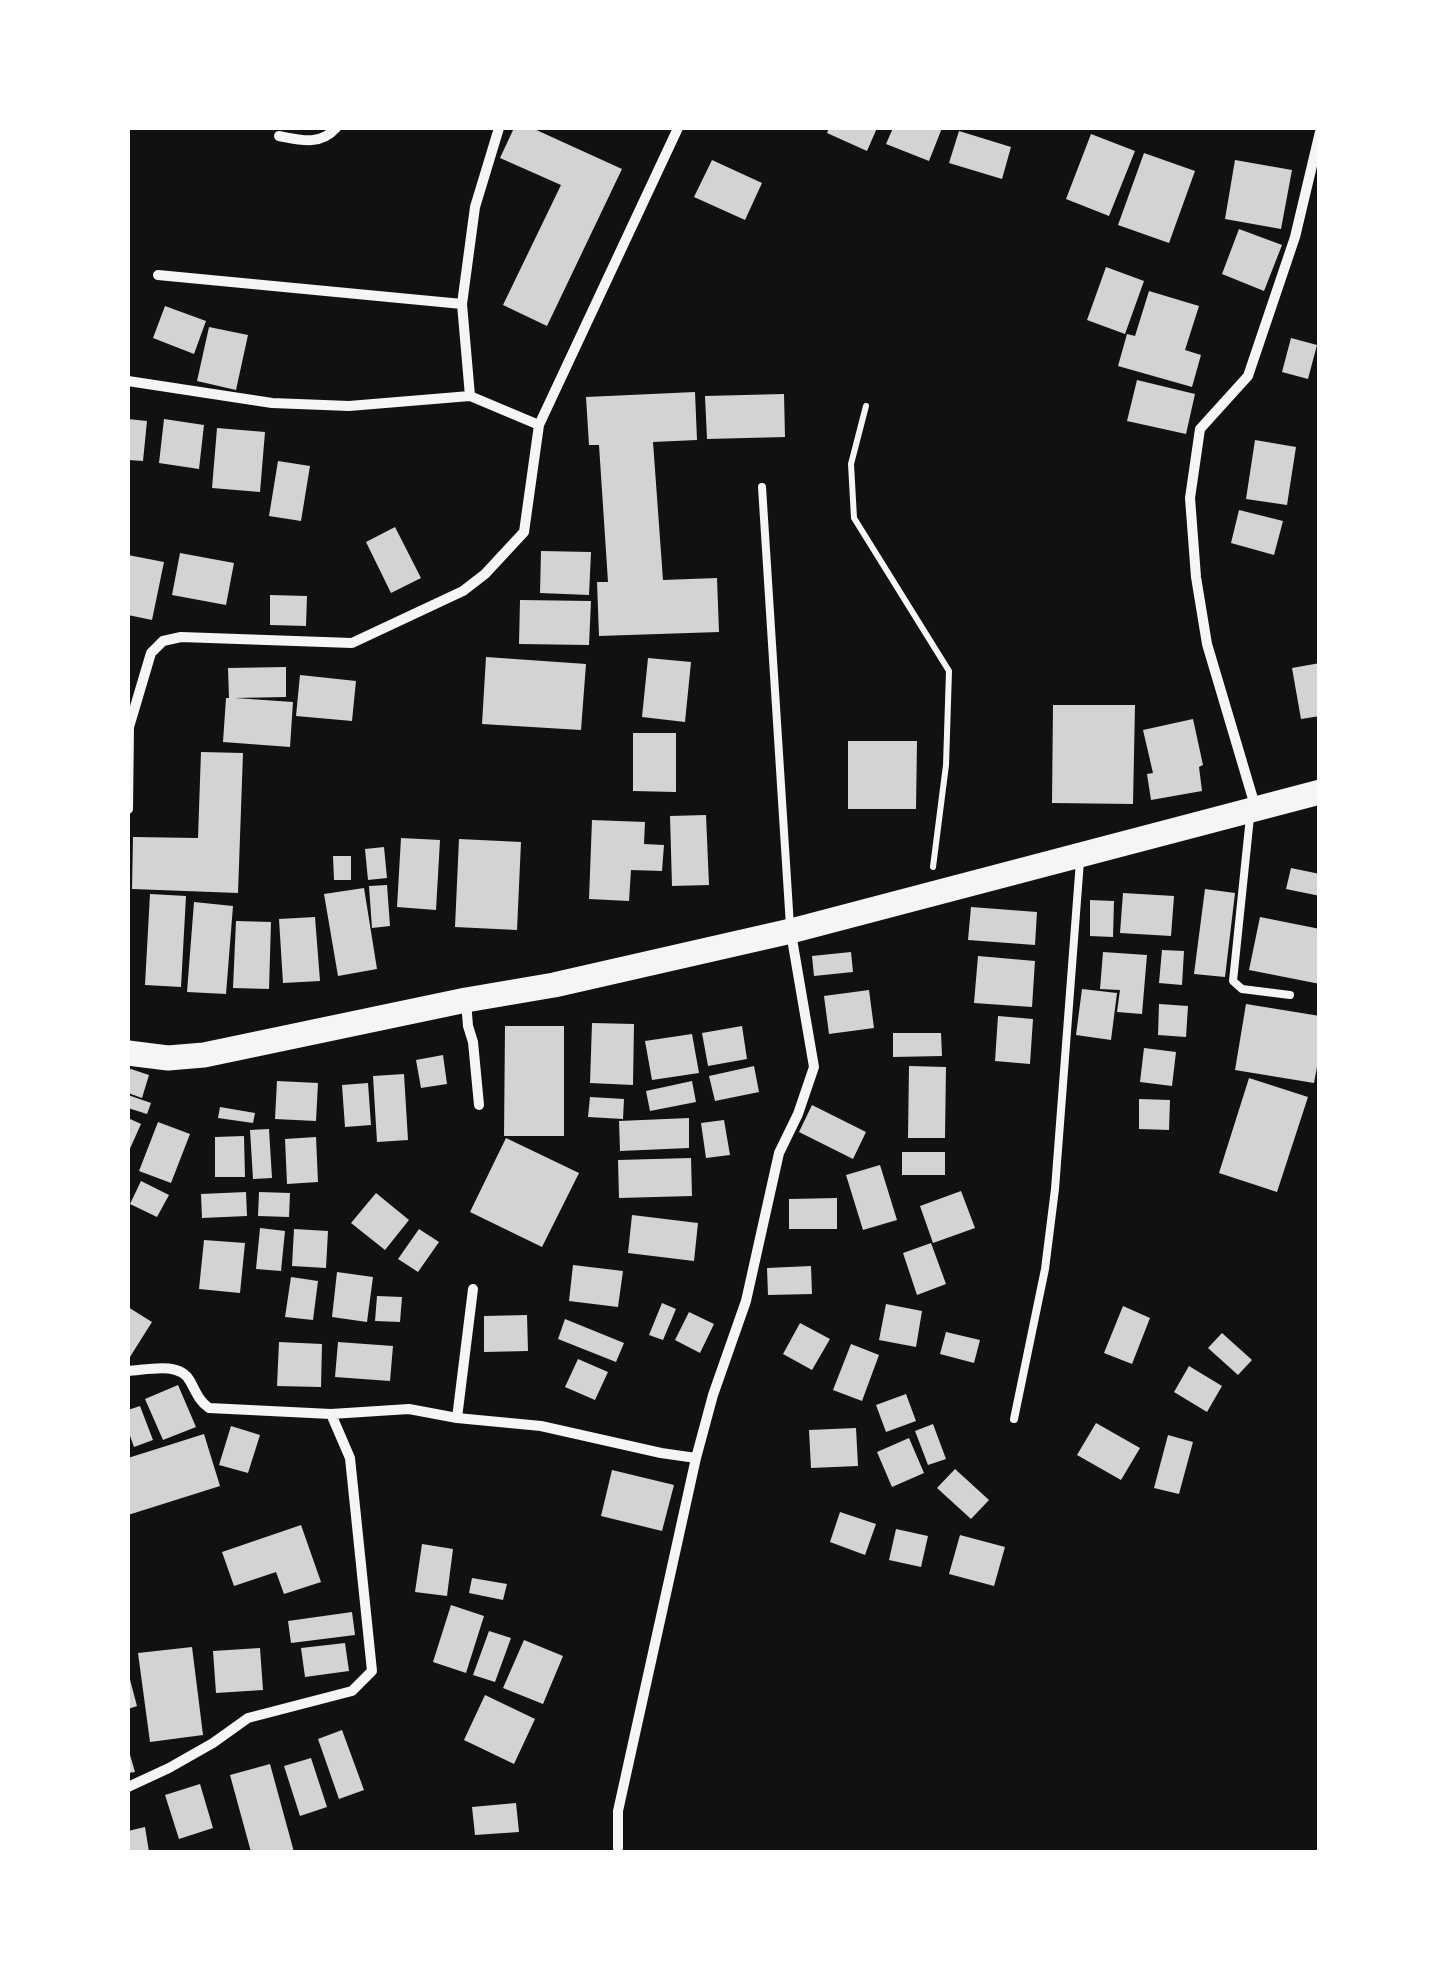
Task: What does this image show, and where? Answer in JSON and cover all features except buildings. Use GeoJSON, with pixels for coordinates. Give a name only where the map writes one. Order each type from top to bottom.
{"type":"FeatureCollection","features":[{"type":"Feature","properties":{"kind":"main road"},"geometry":{"type":"LineString","coordinates":[[128,1053],[186,1058],[554,985],[790,931],[1320,792]]}},
{"type":"Feature","properties":{"kind":"street"},"geometry":{"type":"LineString","coordinates":[[279,136],[312,142],[328,137],[336,128]]}},
{"type":"Feature","properties":{"kind":"street"},"geometry":{"type":"LineString","coordinates":[[470,396],[462,304],[475,208],[499,128]]}},
{"type":"Feature","properties":{"kind":"street"},"geometry":{"type":"LineString","coordinates":[[128,809],[129,727],[151,653],[163,641],[181,637],[352,644],[463,591],[485,574],[524,532],[539,424],[678,128]]}},
{"type":"Feature","properties":{"kind":"street"},"geometry":{"type":"LineString","coordinates":[[1254,811],[1207,644],[1196,577],[1190,498],[1200,428],[1248,376],[1314,187],[1320,132]]}},
{"type":"Feature","properties":{"kind":"street"},"geometry":{"type":"LineString","coordinates":[[158,275],[462,304]]}},
{"type":"Feature","properties":{"kind":"street"},"geometry":{"type":"LineString","coordinates":[[128,381],[272,403],[349,406],[470,396],[539,424]]}},
{"type":"Feature","properties":{"kind":"street"},"geometry":{"type":"LineString","coordinates":[[618,1848],[618,1810],[696,1458],[746,1301],[779,1152],[798,1114],[814,1067],[790,931]]}},
{"type":"Feature","properties":{"kind":"street"},"geometry":{"type":"LineString","coordinates":[[466,1000],[479,1105]]}},
{"type":"Feature","properties":{"kind":"street"},"geometry":{"type":"LineString","coordinates":[[457,1418],[472,1289]]}},
{"type":"Feature","properties":{"kind":"street"},"geometry":{"type":"LineString","coordinates":[[128,1371],[174,1368],[187,1374],[200,1402],[209,1408],[330,1414],[410,1409],[541,1426],[696,1458]]}},
{"type":"Feature","properties":{"kind":"street"},"geometry":{"type":"LineString","coordinates":[[128,1786],[184,1760],[248,1718],[352,1691],[372,1671],[350,1458],[330,1414]]}},
{"type":"Feature","properties":{"kind":"lane"},"geometry":{"type":"LineString","coordinates":[[762,487],[790,931]]}},
{"type":"Feature","properties":{"kind":"lane"},"geometry":{"type":"LineString","coordinates":[[1254,811],[1234,981],[1242,989],[1290,995]]}},
{"type":"Feature","properties":{"kind":"lane"},"geometry":{"type":"LineString","coordinates":[[1014,1419],[1045,1269],[1055,1189],[1081,856]]}},
{"type":"Feature","properties":{"kind":"path"},"geometry":{"type":"LineString","coordinates":[[866,406],[852,464],[854,518],[949,671],[946,765],[930,893]]}}]}
